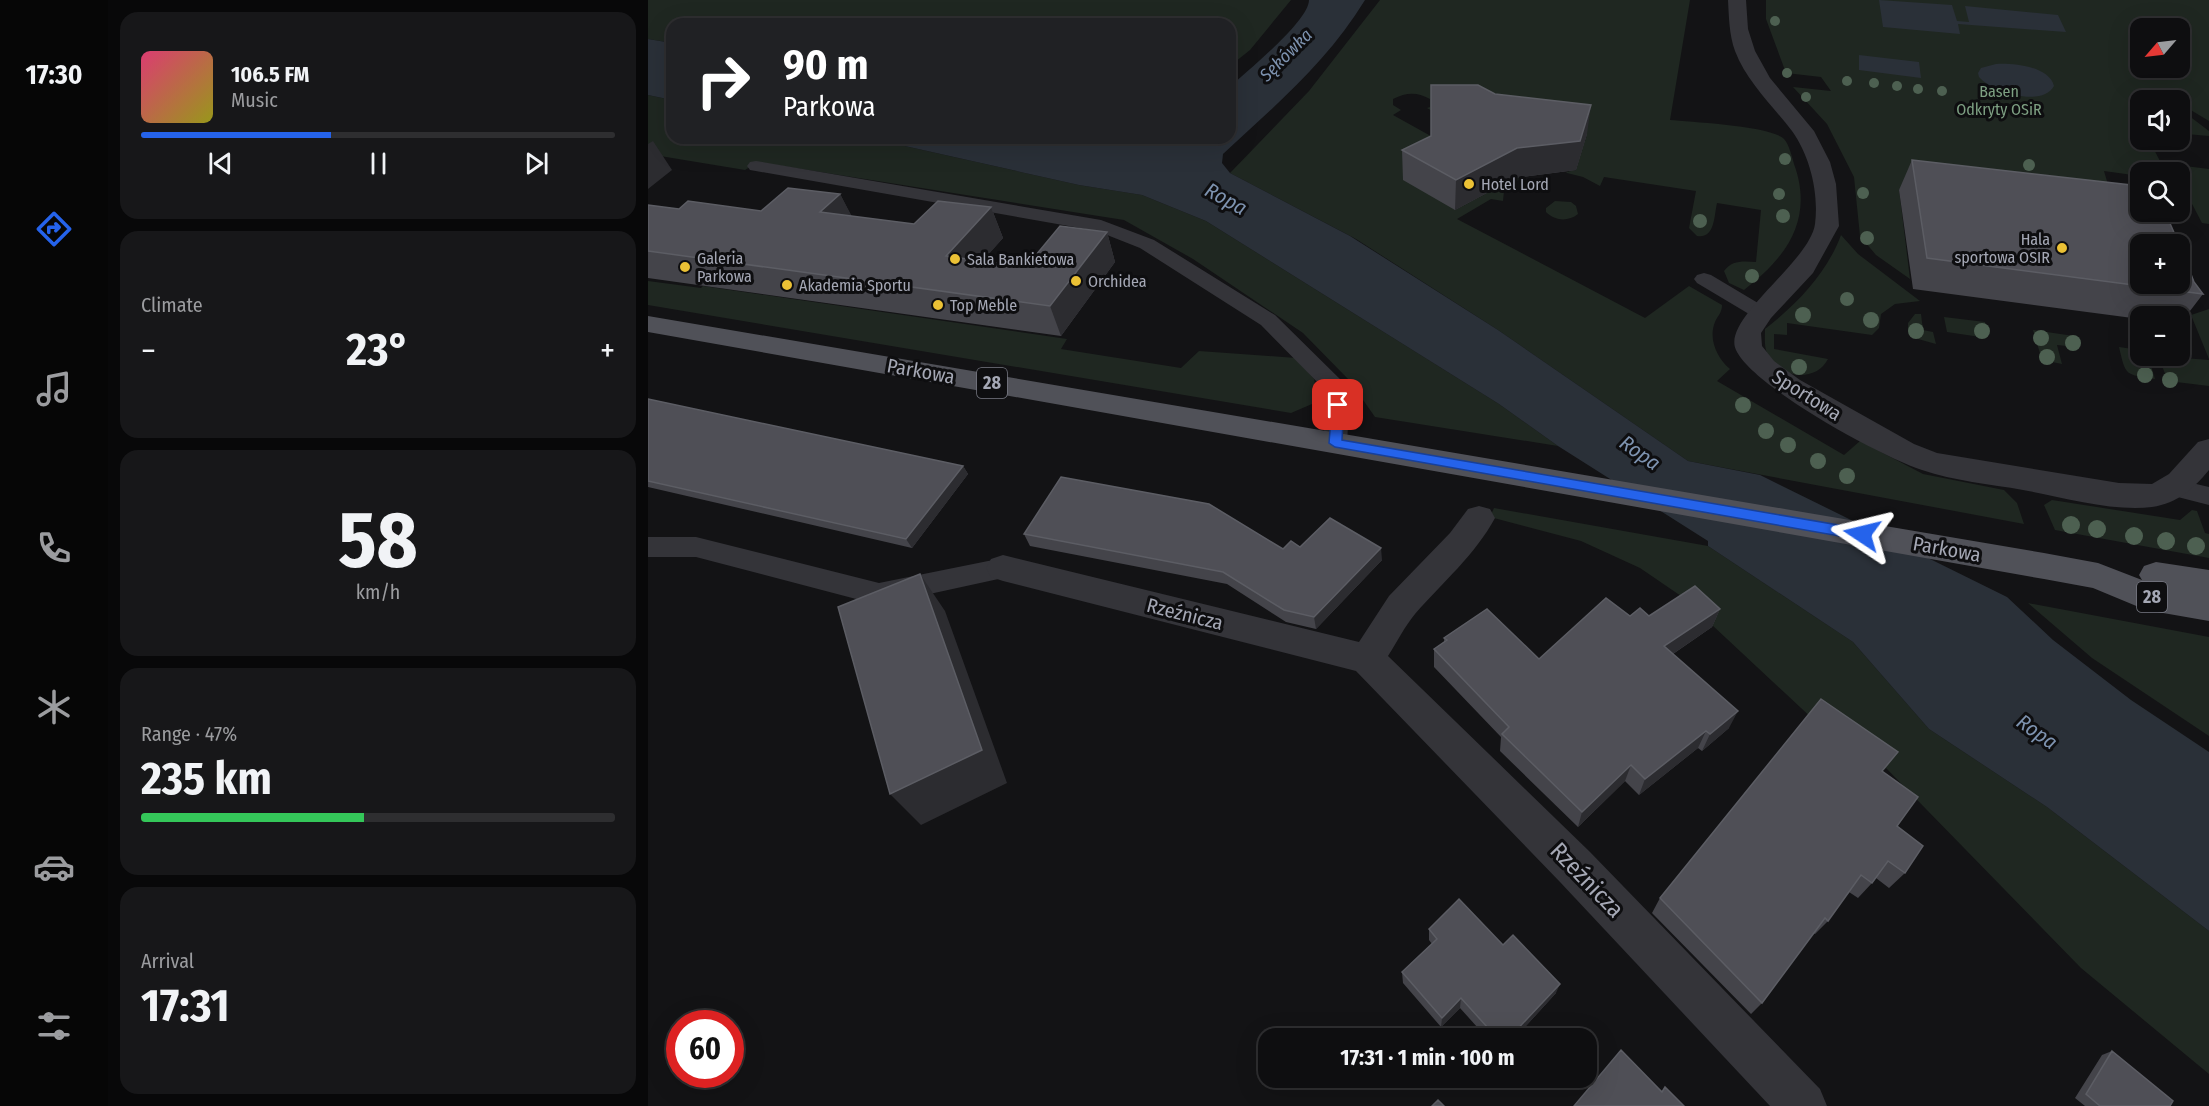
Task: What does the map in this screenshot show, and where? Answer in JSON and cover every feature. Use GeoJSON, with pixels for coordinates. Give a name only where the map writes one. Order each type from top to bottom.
{"type":"FeatureCollection","features":[{"type":"Feature","properties":{"kind":"main road","name":"Parkowa"},"geometry":{"type":"LineString","coordinates":[[648,324],[2098,576],[2146,596],[2209,607]]}},
{"type":"Feature","properties":{"kind":"main road","name":"Parkowa"},"geometry":{"type":"LineString","coordinates":[[2098,576],[2134,572],[2209,584]]}},
{"type":"Feature","properties":{"kind":"street","name":"Sportowa"},"geometry":{"type":"LineString","coordinates":[[1737,0],[1739,29],[1745,51],[1761,80],[1803,131],[1819,162],[1826,184],[1827,226],[1804,268],[1761,313],[1748,333],[1748,348],[1764,368],[1790,387],[1903,452],[1934,464],[2119,495],[2146,497],[2163,494],[2175,488]]}},
{"type":"Feature","properties":{"kind":"street"},"geometry":{"type":"LineString","coordinates":[[2175,488],[2209,450]]}},
{"type":"Feature","properties":{"kind":"street"},"geometry":{"type":"LineString","coordinates":[[1367,659],[1401,606],[1462,542],[1479,518]]}},
{"type":"Feature","properties":{"kind":"street","name":"Rzeźnicza"},"geometry":{"type":"LineString","coordinates":[[1003,568],[1367,659],[1575,867],[1803,1106]]}},
{"type":"Feature","properties":{"kind":"lane"},"geometry":{"type":"LineString","coordinates":[[756,166],[1101,226],[1147,244],[1268,320],[1339,391],[1335,443]]}},
{"type":"Feature","properties":{"kind":"lane"},"geometry":{"type":"LineString","coordinates":[[1704,279],[1761,313]]}},
{"type":"Feature","properties":{"kind":"lane"},"geometry":{"type":"LineString","coordinates":[[2175,488],[2209,496]]}},
{"type":"Feature","properties":{"kind":"lane"},"geometry":{"type":"LineString","coordinates":[[648,547],[696,547],[879,594],[1003,568]]}},
{"type":"Feature","properties":{"kind":"green space"},"geometry":{"type":"Polygon","coordinates":[[[648,0],[1291,0],[1250,50],[1236,61],[1236,18],[666,18],[666,42],[648,39],[648,0]]]}},
{"type":"Feature","properties":{"kind":"green space"},"geometry":{"type":"Polygon","coordinates":[[[1380,0],[1690,0],[1670,120],[1748,128],[1777,135],[1787,144],[1799,184],[1801,202],[1793,235],[1773,264],[1744,290],[1729,283],[1724,271],[1734,263],[1756,262],[1761,210],[1717,203],[1713,226],[1707,234],[1697,236],[1689,228],[1696,191],[1604,177],[1600,186],[1583,177],[1567,173],[1576,170],[1587,134],[1441,116],[1427,108],[1430,107],[1430,99],[1416,94],[1407,94],[1393,99],[1393,105],[1401,110],[1393,115],[1447,145],[1455,210],[1520,177],[1521,179],[1504,191],[1503,201],[1491,199],[1457,219],[1645,318],[1689,286],[1722,305],[1713,328],[1713,341],[1721,359],[1730,369],[1717,381],[1844,455],[1860,441],[1923,474],[2004,490],[2017,503],[2024,524],[1688,461],[1498,330],[1356,239],[1230,173],[1309,91],[1380,0]]]}},
{"type":"Feature","properties":{"kind":"green space","name":"Basen Odkryty OSiR"},"geometry":{"type":"Polygon","coordinates":[[[1766,0],[2209,0],[2209,121],[2190,110],[2190,90],[2130,90],[2130,150],[2154,150],[2160,162],[2130,162],[2130,175],[2104,171],[2117,215],[1899,189],[1910,279],[1876,255],[1860,236],[1854,177],[1827,124],[1793,87],[1831,91],[1821,77],[1786,73],[1766,19],[1766,0]]]}},
{"type":"Feature","properties":{"kind":"green space"},"geometry":{"type":"Polygon","coordinates":[[[648,95],[666,99],[666,144],[896,144],[1079,185],[1142,195],[1206,221],[1499,404],[1558,446],[1375,417],[1349,380],[1303,333],[1193,259],[1124,220],[758,162],[745,170],[648,154],[648,95]]]}},
{"type":"Feature","properties":{"kind":"green space"},"geometry":{"type":"Polygon","coordinates":[[[2190,117],[2209,131],[2209,136],[2190,134],[2190,117]]]}},
{"type":"Feature","properties":{"kind":"green space","name":"Basen Odkryty OSiR"},"geometry":{"type":"Polygon","coordinates":[[[2190,167],[2209,169],[2209,224],[2202,223],[2190,200],[2190,167]]]}},
{"type":"Feature","properties":{"kind":"green space"},"geometry":{"type":"Polygon","coordinates":[[[1555,201],[1571,202],[1576,206],[1578,214],[1566,219],[1553,217],[1546,212],[1546,208],[1555,201]]]}},
{"type":"Feature","properties":{"kind":"green space"},"geometry":{"type":"Polygon","coordinates":[[[1841,235],[1858,254],[1920,301],[1895,304],[1881,314],[1879,328],[1872,335],[1787,323],[1787,335],[1774,334],[1774,349],[1828,359],[1822,367],[1806,375],[1787,372],[1779,368],[1767,353],[1765,329],[1810,287],[1828,262],[1841,235]]]}},
{"type":"Feature","properties":{"kind":"green space"},"geometry":{"type":"Polygon","coordinates":[[[648,281],[701,288],[703,286],[1067,339],[1061,349],[1181,368],[1199,351],[1296,358],[1314,379],[1318,397],[1312,404],[1291,413],[648,305],[648,281]]]}},
{"type":"Feature","properties":{"kind":"green space"},"geometry":{"type":"Polygon","coordinates":[[[2209,309],[2209,359],[2191,315],[2209,309]]]}},
{"type":"Feature","properties":{"kind":"green space"},"geometry":{"type":"Polygon","coordinates":[[[1915,314],[1921,314],[1923,330],[1933,332],[1936,344],[1918,339],[1908,330],[1908,323],[1915,314]]]}},
{"type":"Feature","properties":{"kind":"green space"},"geometry":{"type":"Polygon","coordinates":[[[1944,317],[1985,322],[1987,338],[1947,332],[1944,317]]]}},
{"type":"Feature","properties":{"kind":"green space"},"geometry":{"type":"Polygon","coordinates":[[[2033,330],[2074,336],[2077,347],[2057,345],[2062,364],[2042,360],[2033,330]]]}},
{"type":"Feature","properties":{"kind":"green space"},"geometry":{"type":"Polygon","coordinates":[[[2119,347],[2130,349],[2130,366],[2151,366],[2155,379],[2132,375],[2123,364],[2119,347]]]}},
{"type":"Feature","properties":{"kind":"green space"},"geometry":{"type":"Polygon","coordinates":[[[2190,359],[2209,360],[2209,386],[2168,381],[2162,366],[2190,366],[2190,359]]]}},
{"type":"Feature","properties":{"kind":"green space"},"geometry":{"type":"Polygon","coordinates":[[[2052,500],[2180,520],[2192,510],[2197,511],[2205,533],[2209,534],[2209,558],[2055,530],[2044,505],[2052,500]]]}},
{"type":"Feature","properties":{"kind":"green space"},"geometry":{"type":"Polygon","coordinates":[[[1494,508],[1708,546],[1853,642],[1929,729],[2047,807],[2209,931],[2209,1074],[2081,968],[1886,768],[1884,770],[1816,722],[1681,596],[1640,568],[1581,541],[1490,517],[1494,508]]]}},
{"type":"Feature","properties":{"kind":"green space"},"geometry":{"type":"Polygon","coordinates":[[[2028,603],[2209,637],[2209,736],[2092,658],[2028,603]]]}},
{"type":"Feature","properties":{"kind":"water","name":"Sękówka"},"geometry":{"type":"Polygon","coordinates":[[[1309,0],[1365,0],[1318,63],[1236,142],[1236,82],[1288,33],[1306,9],[1309,0]]]}},
{"type":"Feature","properties":{"kind":"water"},"geometry":{"type":"Polygon","coordinates":[[[1879,0],[1952,5],[1957,21],[1969,22],[1965,6],[2058,15],[2066,32],[1958,24],[1960,34],[1883,27],[1879,0]]]}},
{"type":"Feature","properties":{"kind":"water"},"geometry":{"type":"Polygon","coordinates":[[[648,39],[666,42],[666,99],[648,95],[648,39]]]}},
{"type":"Feature","properties":{"kind":"water"},"geometry":{"type":"Polygon","coordinates":[[[1859,55],[1919,62],[1921,78],[1859,70],[1859,55]]]}},
{"type":"Feature","properties":{"kind":"water"},"geometry":{"type":"Polygon","coordinates":[[[1996,64],[2021,65],[2038,70],[2051,79],[2054,86],[2048,93],[2039,96],[2028,97],[2005,92],[1985,83],[1979,77],[1978,73],[1981,68],[1996,64]]]}},
{"type":"Feature","properties":{"kind":"water","name":"Ropa"},"geometry":{"type":"Polygon","coordinates":[[[896,144],[1234,144],[1223,154],[1222,163],[1230,173],[1350,236],[1498,330],[1688,461],[1760,475],[2007,597],[2053,640],[2131,700],[2209,752],[2209,931],[2047,807],[1929,729],[1853,642],[1708,546],[1708,541],[1558,446],[1499,404],[1206,221],[1142,195],[1079,185],[896,144]]]}},
{"type":"Feature","properties":{"kind":"building"},"geometry":{"type":"Polygon","coordinates":[[[1431,85],[1478,85],[1495,94],[1591,105],[1580,141],[1517,148],[1456,180],[1402,150],[1431,136],[1431,85]]]}},
{"type":"Feature","properties":{"kind":"building"},"geometry":{"type":"Polygon","coordinates":[[[1912,160],[2130,185],[2130,222],[2169,222],[2175,234],[2130,234],[2130,284],[1927,258],[1912,160]]]}},
{"type":"Feature","properties":{"kind":"building"},"geometry":{"type":"Polygon","coordinates":[[[788,188],[840,194],[820,212],[914,224],[938,201],[991,207],[946,256],[1026,267],[1060,226],[1107,232],[1050,306],[648,251],[648,205],[679,209],[688,201],[761,211],[788,188]]]}},
{"type":"Feature","properties":{"kind":"building"},"geometry":{"type":"Polygon","coordinates":[[[2190,272],[2194,282],[2203,294],[2190,292],[2190,272]]]}},
{"type":"Feature","properties":{"kind":"building"},"geometry":{"type":"Polygon","coordinates":[[[648,399],[963,466],[906,539],[648,481],[648,399]]]}},
{"type":"Feature","properties":{"kind":"building"},"geometry":{"type":"Polygon","coordinates":[[[1061,477],[1209,504],[1283,549],[1291,541],[1300,547],[1330,518],[1381,548],[1314,617],[1284,610],[1223,572],[1024,534],[1061,477]]]}},
{"type":"Feature","properties":{"kind":"building"},"geometry":{"type":"Polygon","coordinates":[[[920,574],[982,750],[890,794],[838,607],[920,574]]]}},
{"type":"Feature","properties":{"kind":"building"},"geometry":{"type":"Polygon","coordinates":[[[1695,586],[1720,609],[1664,646],[1738,711],[1710,734],[1706,731],[1645,779],[1631,765],[1582,812],[1502,734],[1509,727],[1434,649],[1447,640],[1444,638],[1487,609],[1539,659],[1606,598],[1630,616],[1640,608],[1649,616],[1695,586]]]}},
{"type":"Feature","properties":{"kind":"building"},"geometry":{"type":"Polygon","coordinates":[[[1821,699],[1898,752],[1882,771],[1918,797],[1897,826],[1923,846],[1905,873],[1888,861],[1872,883],[1861,875],[1828,921],[1825,918],[1762,1003],[1660,898],[1821,699]]]}},
{"type":"Feature","properties":{"kind":"building"},"geometry":{"type":"Polygon","coordinates":[[[1459,899],[1503,945],[1513,935],[1560,984],[1518,1028],[1488,1028],[1461,998],[1442,1018],[1402,972],[1437,939],[1429,929],[1459,899]]]}},
{"type":"Feature","properties":{"kind":"building"},"geometry":{"type":"Polygon","coordinates":[[[1621,1050],[1662,1092],[1665,1087],[1684,1106],[1574,1106],[1589,1088],[1597,1088],[1597,1079],[1621,1050]]]}},
{"type":"Feature","properties":{"kind":"building"},"geometry":{"type":"Polygon","coordinates":[[[2112,1051],[2173,1101],[2170,1106],[2100,1106],[2086,1094],[2112,1051]]]}},
{"type":"Feature","properties":{"kind":"building"},"geometry":{"type":"Polygon","coordinates":[[[1438,1100],[1444,1106],[1432,1106],[1438,1100]]]}},
{"type":"Feature","properties":{"kind":"place","name":"Hotel Lord"},"geometry":{"type":"Point","coordinates":[1469,184]}},
{"type":"Feature","properties":{"kind":"place","name":"Hala sportowa OSIR"},"geometry":{"type":"Point","coordinates":[2062,248]}},
{"type":"Feature","properties":{"kind":"place","name":"Sala Bankietowa"},"geometry":{"type":"Point","coordinates":[955,259]}},
{"type":"Feature","properties":{"kind":"place","name":"Galeria Parkowa"},"geometry":{"type":"Point","coordinates":[685,267]}},
{"type":"Feature","properties":{"kind":"place","name":"Orchidea"},"geometry":{"type":"Point","coordinates":[1076,281]}},
{"type":"Feature","properties":{"kind":"place","name":"Akademia Sportu"},"geometry":{"type":"Point","coordinates":[787,285]}},
{"type":"Feature","properties":{"kind":"place","name":"Top Meble"},"geometry":{"type":"Point","coordinates":[938,305]}},
{"type":"Feature","properties":{"kind":"route"},"geometry":{"type":"LineString","coordinates":[[1338,405],[1335,443],[1862,534]]}}]}
